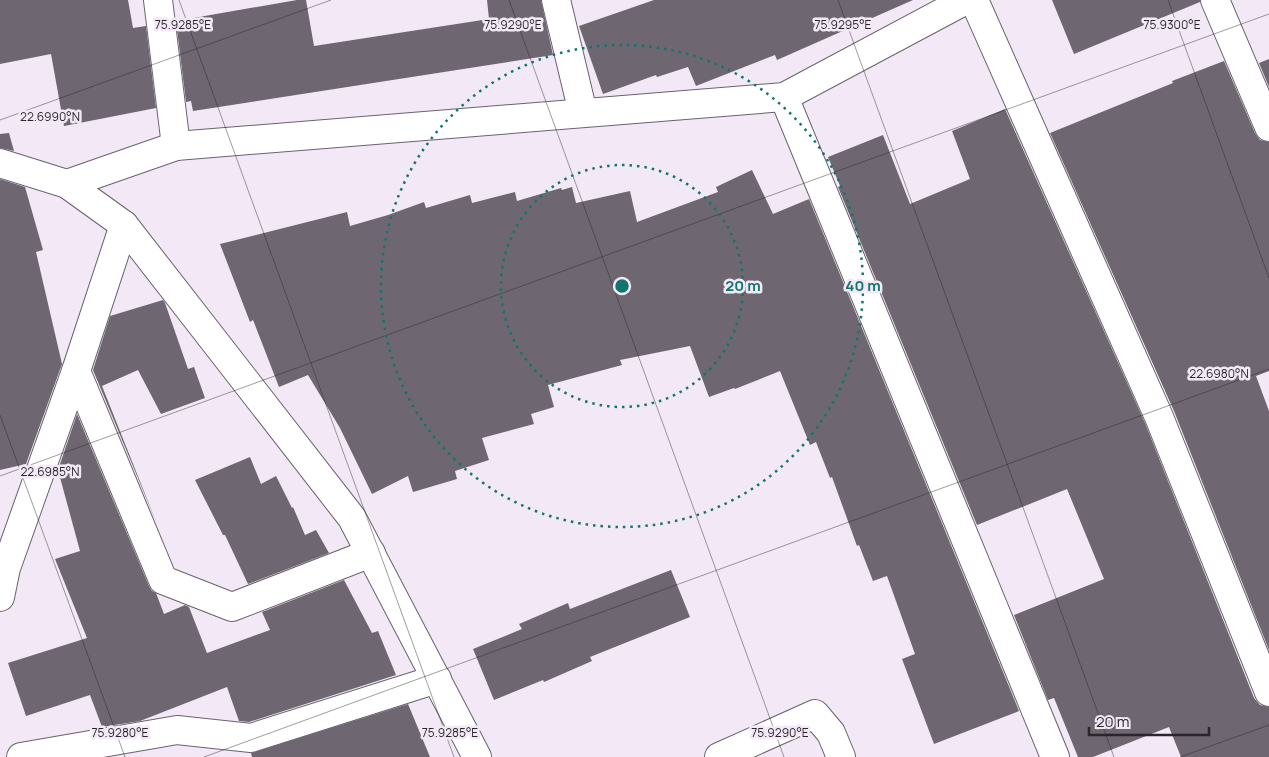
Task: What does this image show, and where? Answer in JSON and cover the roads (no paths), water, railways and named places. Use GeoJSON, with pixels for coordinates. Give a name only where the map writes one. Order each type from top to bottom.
{"type":"FeatureCollection","features":[{"type":"Feature","properties":{"kind":"street"},"geometry":{"type":"LineString","coordinates":[[158,0],[176,146]]}},
{"type":"Feature","properties":{"kind":"street"},"geometry":{"type":"LineString","coordinates":[[556,0],[583,113]]}},
{"type":"Feature","properties":{"kind":"street"},"geometry":{"type":"LineString","coordinates":[[66,184],[176,146],[784,97],[966,0]]}},
{"type":"Feature","properties":{"kind":"street"},"geometry":{"type":"LineString","coordinates":[[974,0],[1159,417],[1269,692]]}},
{"type":"Feature","properties":{"kind":"street"},"geometry":{"type":"LineString","coordinates":[[1215,0],[1269,128]]}},
{"type":"Feature","properties":{"kind":"street"},"geometry":{"type":"LineString","coordinates":[[784,97],[1055,757]]}},
{"type":"Feature","properties":{"kind":"street"},"geometry":{"type":"LineString","coordinates":[[0,163],[66,184],[124,225],[352,518],[477,757]]}},
{"type":"Feature","properties":{"kind":"street"},"geometry":{"type":"LineString","coordinates":[[0,597],[6,568],[76,372],[124,225]]}},
{"type":"Feature","properties":{"kind":"street"},"geometry":{"type":"LineString","coordinates":[[76,372],[163,580],[232,607],[371,553]]}},
{"type":"Feature","properties":{"kind":"street"},"geometry":{"type":"LineString","coordinates":[[21,757],[177,730],[251,738],[437,680]]}},
{"type":"Feature","properties":{"kind":"street"},"geometry":{"type":"LineString","coordinates":[[719,757],[815,714],[832,733],[841,757]]}},
{"type":"Feature","properties":{"kind":"street"},"geometry":{"type":"LineString","coordinates":[[0,755],[7,757]]}}]}
